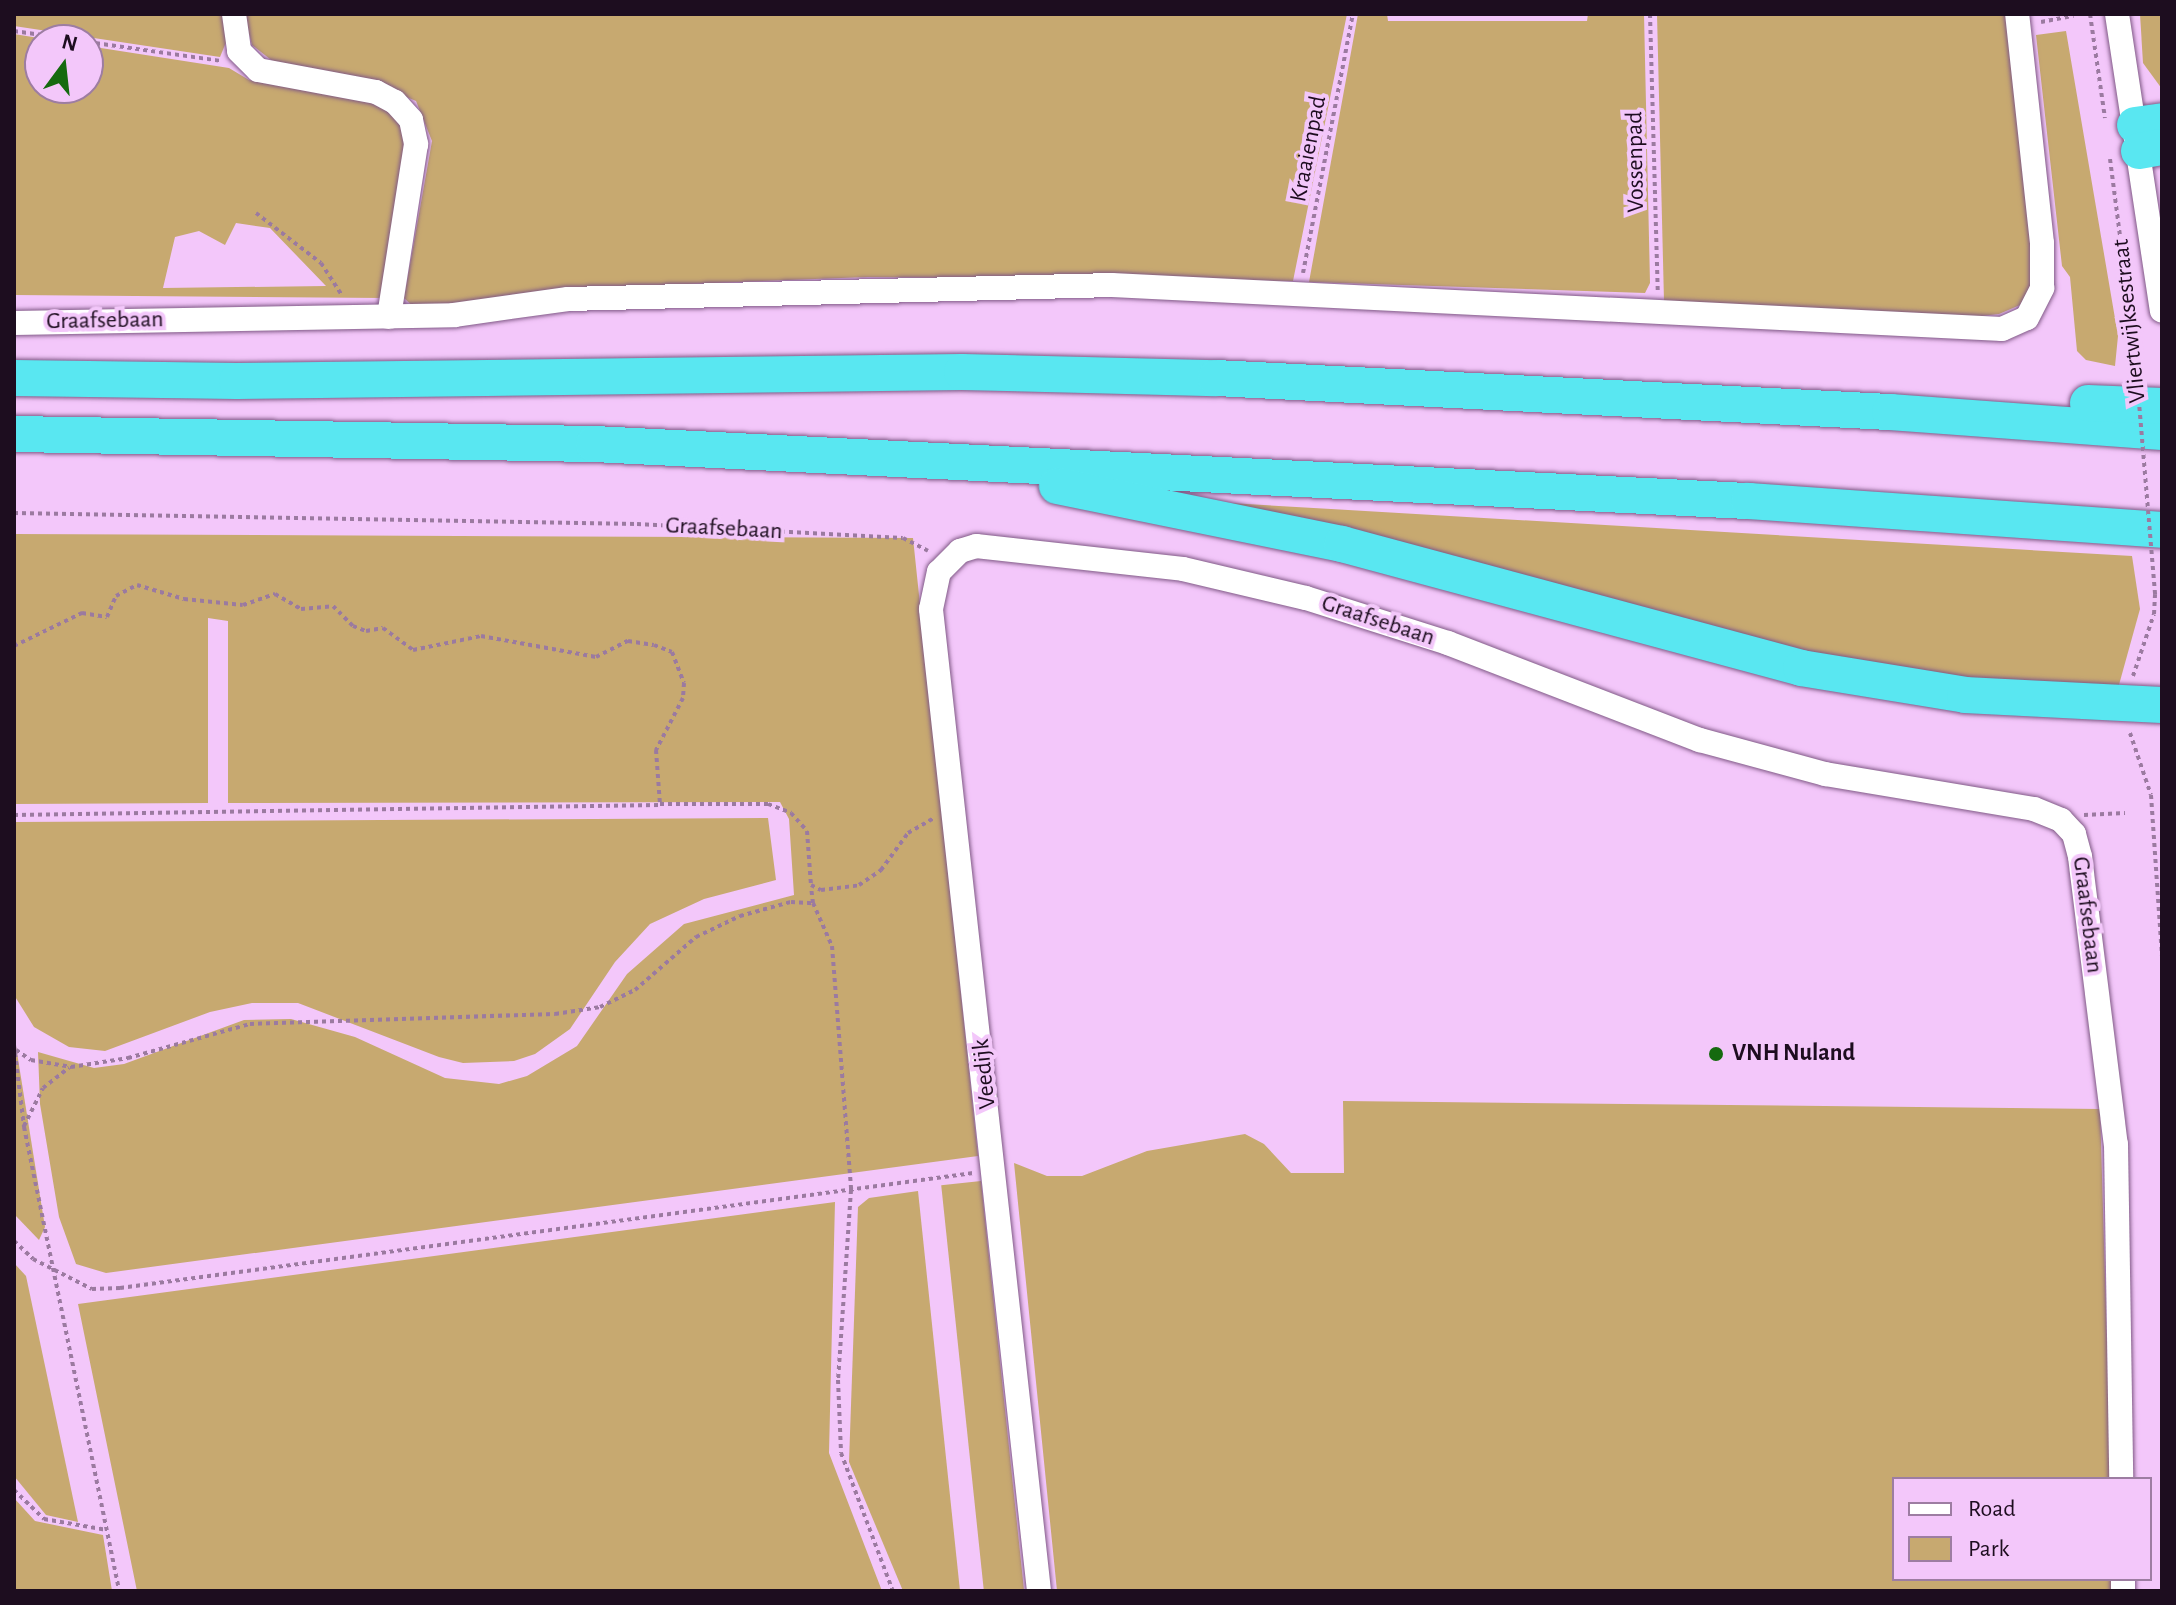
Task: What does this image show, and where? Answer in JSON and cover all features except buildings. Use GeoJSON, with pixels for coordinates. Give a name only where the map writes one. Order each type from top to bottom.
{"type":"FeatureCollection","features":[{"type":"Feature","properties":{"kind":"highway"},"geometry":{"type":"LineString","coordinates":[[14,378],[978,372],[1417,386],[1890,412],[2162,432]]}},
{"type":"Feature","properties":{"kind":"highway"},"geometry":{"type":"LineString","coordinates":[[1890,412],[2064,401],[2162,406]]}},
{"type":"Feature","properties":{"kind":"highway"},"geometry":{"type":"LineString","coordinates":[[14,434],[594,444],[1749,501],[2162,530]]}},
{"type":"Feature","properties":{"kind":"highway"},"geometry":{"type":"LineString","coordinates":[[958,463],[1342,544],[1801,668],[1965,695],[2146,705]]}},
{"type":"Feature","properties":{"kind":"street"},"geometry":{"type":"LineString","coordinates":[[234,14],[235,34],[247,62],[272,75],[376,92],[395,102],[411,120],[416,144],[389,317]]}},
{"type":"Feature","properties":{"kind":"street","name":"Vliertwijksestraat"},"geometry":{"type":"LineString","coordinates":[[2117,14],[2162,311]]}},
{"type":"Feature","properties":{"kind":"street","name":"Graafsebaan"},"geometry":{"type":"LineString","coordinates":[[14,323],[454,315],[568,299],[1112,285],[1300,291],[1965,330],[2002,329],[2027,318],[2042,288],[2018,20]]}},
{"type":"Feature","properties":{"kind":"street","name":"Graafsebaan"},"geometry":{"type":"LineString","coordinates":[[947,561],[960,551],[998,545],[1183,569],[1306,598],[1448,643],[1700,740],[1825,774],[2048,812],[2068,827],[2080,857],[2116,1144],[2121,1477]]}},
{"type":"Feature","properties":{"kind":"street","name":"Veedijk"},"geometry":{"type":"LineString","coordinates":[[947,561],[936,580],[931,609],[996,1170],[1039,1591]]}},
{"type":"Feature","properties":{"kind":"path","name":"Kraaienpad"},"geometry":{"type":"LineString","coordinates":[[1300,291],[1353,14]]}},
{"type":"Feature","properties":{"kind":"path","name":"Vossenpad"},"geometry":{"type":"LineString","coordinates":[[1650,14],[1658,310]]}},
{"type":"Feature","properties":{"kind":"path","name":"Vliertwijksestraat"},"geometry":{"type":"LineString","coordinates":[[2090,14],[2136,136],[2134,343],[2155,594],[2146,705],[2133,750],[2151,795],[2162,957]]}},
{"type":"Feature","properties":{"kind":"path"},"geometry":{"type":"LineString","coordinates":[[2018,20],[2073,16]]}},
{"type":"Feature","properties":{"kind":"path"},"geometry":{"type":"LineString","coordinates":[[104,44],[247,62]]}},
{"type":"Feature","properties":{"kind":"path"},"geometry":{"type":"LineString","coordinates":[[256,213],[321,263],[357,317]]}},
{"type":"Feature","properties":{"kind":"path","name":"Graafsebaan"},"geometry":{"type":"LineString","coordinates":[[14,513],[699,527],[903,538],[947,561]]}},
{"type":"Feature","properties":{"kind":"path"},"geometry":{"type":"LineString","coordinates":[[14,646],[82,613],[107,617],[116,596],[137,585],[184,599],[243,605],[275,594],[301,609],[333,606],[353,626],[366,631],[383,628],[413,650],[481,636],[596,657],[628,641],[654,645],[672,652],[684,683],[683,698],[656,750],[660,804]]}},
{"type":"Feature","properties":{"kind":"path"},"geometry":{"type":"LineString","coordinates":[[14,815],[660,804],[768,804],[791,813],[807,831],[813,903],[832,946],[851,1190],[838,1380],[841,1453],[893,1591]]}},
{"type":"Feature","properties":{"kind":"path"},"geometry":{"type":"LineString","coordinates":[[2068,827],[2093,811],[2125,813]]}},
{"type":"Feature","properties":{"kind":"path"},"geometry":{"type":"LineString","coordinates":[[811,885],[841,890],[859,885],[881,870],[908,833],[926,820],[956,813]]}},
{"type":"Feature","properties":{"kind":"path"},"geometry":{"type":"LineString","coordinates":[[15,1047],[31,1060],[71,1067],[128,1058],[250,1024],[555,1014],[600,1007],[635,990],[696,937],[740,916],[791,902],[813,903]]}},
{"type":"Feature","properties":{"kind":"path"},"geometry":{"type":"LineString","coordinates":[[15,1047],[24,1127],[55,1266],[119,1591]]}},
{"type":"Feature","properties":{"kind":"path"},"geometry":{"type":"LineString","coordinates":[[24,1127],[43,1088],[71,1067]]}},
{"type":"Feature","properties":{"kind":"path"},"geometry":{"type":"LineString","coordinates":[[14,1241],[33,1259],[55,1266],[92,1289],[120,1288],[996,1170]]}},
{"type":"Feature","properties":{"kind":"path"},"geometry":{"type":"LineString","coordinates":[[14,1490],[44,1519],[107,1530]]}},
{"type":"Feature","properties":{"kind":"green space"},"geometry":{"type":"Polygon","coordinates":[[[14,14],[225,14],[227,40],[220,57],[104,40],[104,24],[14,26],[14,14]]]}},
{"type":"Feature","properties":{"kind":"green space"},"geometry":{"type":"Polygon","coordinates":[[[244,14],[1347,14],[1293,281],[868,277],[611,287],[417,310],[404,298],[432,141],[416,101],[378,85],[275,63],[252,45],[244,14]]]}},
{"type":"Feature","properties":{"kind":"green space"},"geometry":{"type":"Polygon","coordinates":[[[1358,14],[1387,14],[1388,21],[1587,21],[1588,14],[1644,14],[1650,283],[1645,293],[1309,282],[1358,14]]]}},
{"type":"Feature","properties":{"kind":"green space"},"geometry":{"type":"Polygon","coordinates":[[[1657,14],[2008,14],[2035,283],[2020,305],[1999,314],[1964,318],[1664,301],[1657,14]]]}},
{"type":"Feature","properties":{"kind":"green space"},"geometry":{"type":"Polygon","coordinates":[[[2140,14],[2162,14],[2162,89],[2143,63],[2140,14]]]}},
{"type":"Feature","properties":{"kind":"green space"},"geometry":{"type":"Polygon","coordinates":[[[2066,31],[2118,336],[2115,366],[2086,360],[2077,351],[2070,277],[2062,266],[2036,35],[2066,31]]]}},
{"type":"Feature","properties":{"kind":"green space"},"geometry":{"type":"Polygon","coordinates":[[[14,34],[24,36],[24,104],[104,104],[104,48],[229,68],[249,80],[374,102],[395,114],[412,144],[384,298],[14,295],[14,34]],[[236,223],[225,245],[199,231],[175,237],[163,288],[326,286],[270,228],[236,223]]]}},
{"type":"Feature","properties":{"kind":"green space"},"geometry":{"type":"Polygon","coordinates":[[[1195,501],[2132,556],[2140,609],[2117,692],[1966,680],[1803,653],[1195,501]]]}},
{"type":"Feature","properties":{"kind":"green space"},"geometry":{"type":"Polygon","coordinates":[[[14,534],[913,538],[978,1156],[106,1273],[76,1264],[59,1217],[40,1104],[38,1052],[94,1068],[124,1064],[244,1020],[291,1019],[355,1037],[445,1078],[499,1084],[527,1076],[577,1046],[627,974],[684,924],[794,895],[789,819],[780,802],[228,803],[228,621],[208,618],[208,803],[14,804],[14,534]]]}},
{"type":"Feature","properties":{"kind":"green space"},"geometry":{"type":"Polygon","coordinates":[[[768,818],[776,880],[704,899],[650,924],[615,962],[570,1029],[535,1054],[514,1061],[463,1063],[439,1057],[298,1003],[252,1003],[210,1012],[105,1051],[69,1047],[34,1027],[14,995],[14,822],[768,818]]]}},
{"type":"Feature","properties":{"kind":"green space"},"geometry":{"type":"Polygon","coordinates":[[[14,1034],[45,1227],[39,1240],[14,1214],[14,1034]]]}},
{"type":"Feature","properties":{"kind":"green space"},"geometry":{"type":"Polygon","coordinates":[[[1343,1101],[2100,1109],[2111,1477],[1892,1477],[1892,1581],[2115,1581],[2115,1591],[1057,1591],[1014,1163],[1047,1176],[1082,1176],[1147,1151],[1245,1134],[1264,1144],[1291,1173],[1344,1173],[1343,1101]]]}},
{"type":"Feature","properties":{"kind":"green space"},"geometry":{"type":"Polygon","coordinates":[[[981,1181],[1024,1591],[984,1591],[941,1185],[981,1181]]]}},
{"type":"Feature","properties":{"kind":"green space"},"geometry":{"type":"Polygon","coordinates":[[[918,1191],[960,1591],[903,1591],[849,1462],[858,1207],[869,1198],[918,1191]]]}},
{"type":"Feature","properties":{"kind":"green space"},"geometry":{"type":"Polygon","coordinates":[[[835,1202],[829,1453],[882,1591],[137,1591],[78,1304],[835,1202]]]}},
{"type":"Feature","properties":{"kind":"green space"},"geometry":{"type":"Polygon","coordinates":[[[14,1263],[26,1276],[78,1522],[46,1515],[14,1476],[14,1263]]]}},
{"type":"Feature","properties":{"kind":"green space"},"geometry":{"type":"Polygon","coordinates":[[[14,1498],[35,1521],[103,1535],[112,1591],[14,1591],[14,1498]]]}},
{"type":"Feature","properties":{"kind":"place","name":"VNH Nuland"},"geometry":{"type":"Point","coordinates":[1716,1054]}}]}
